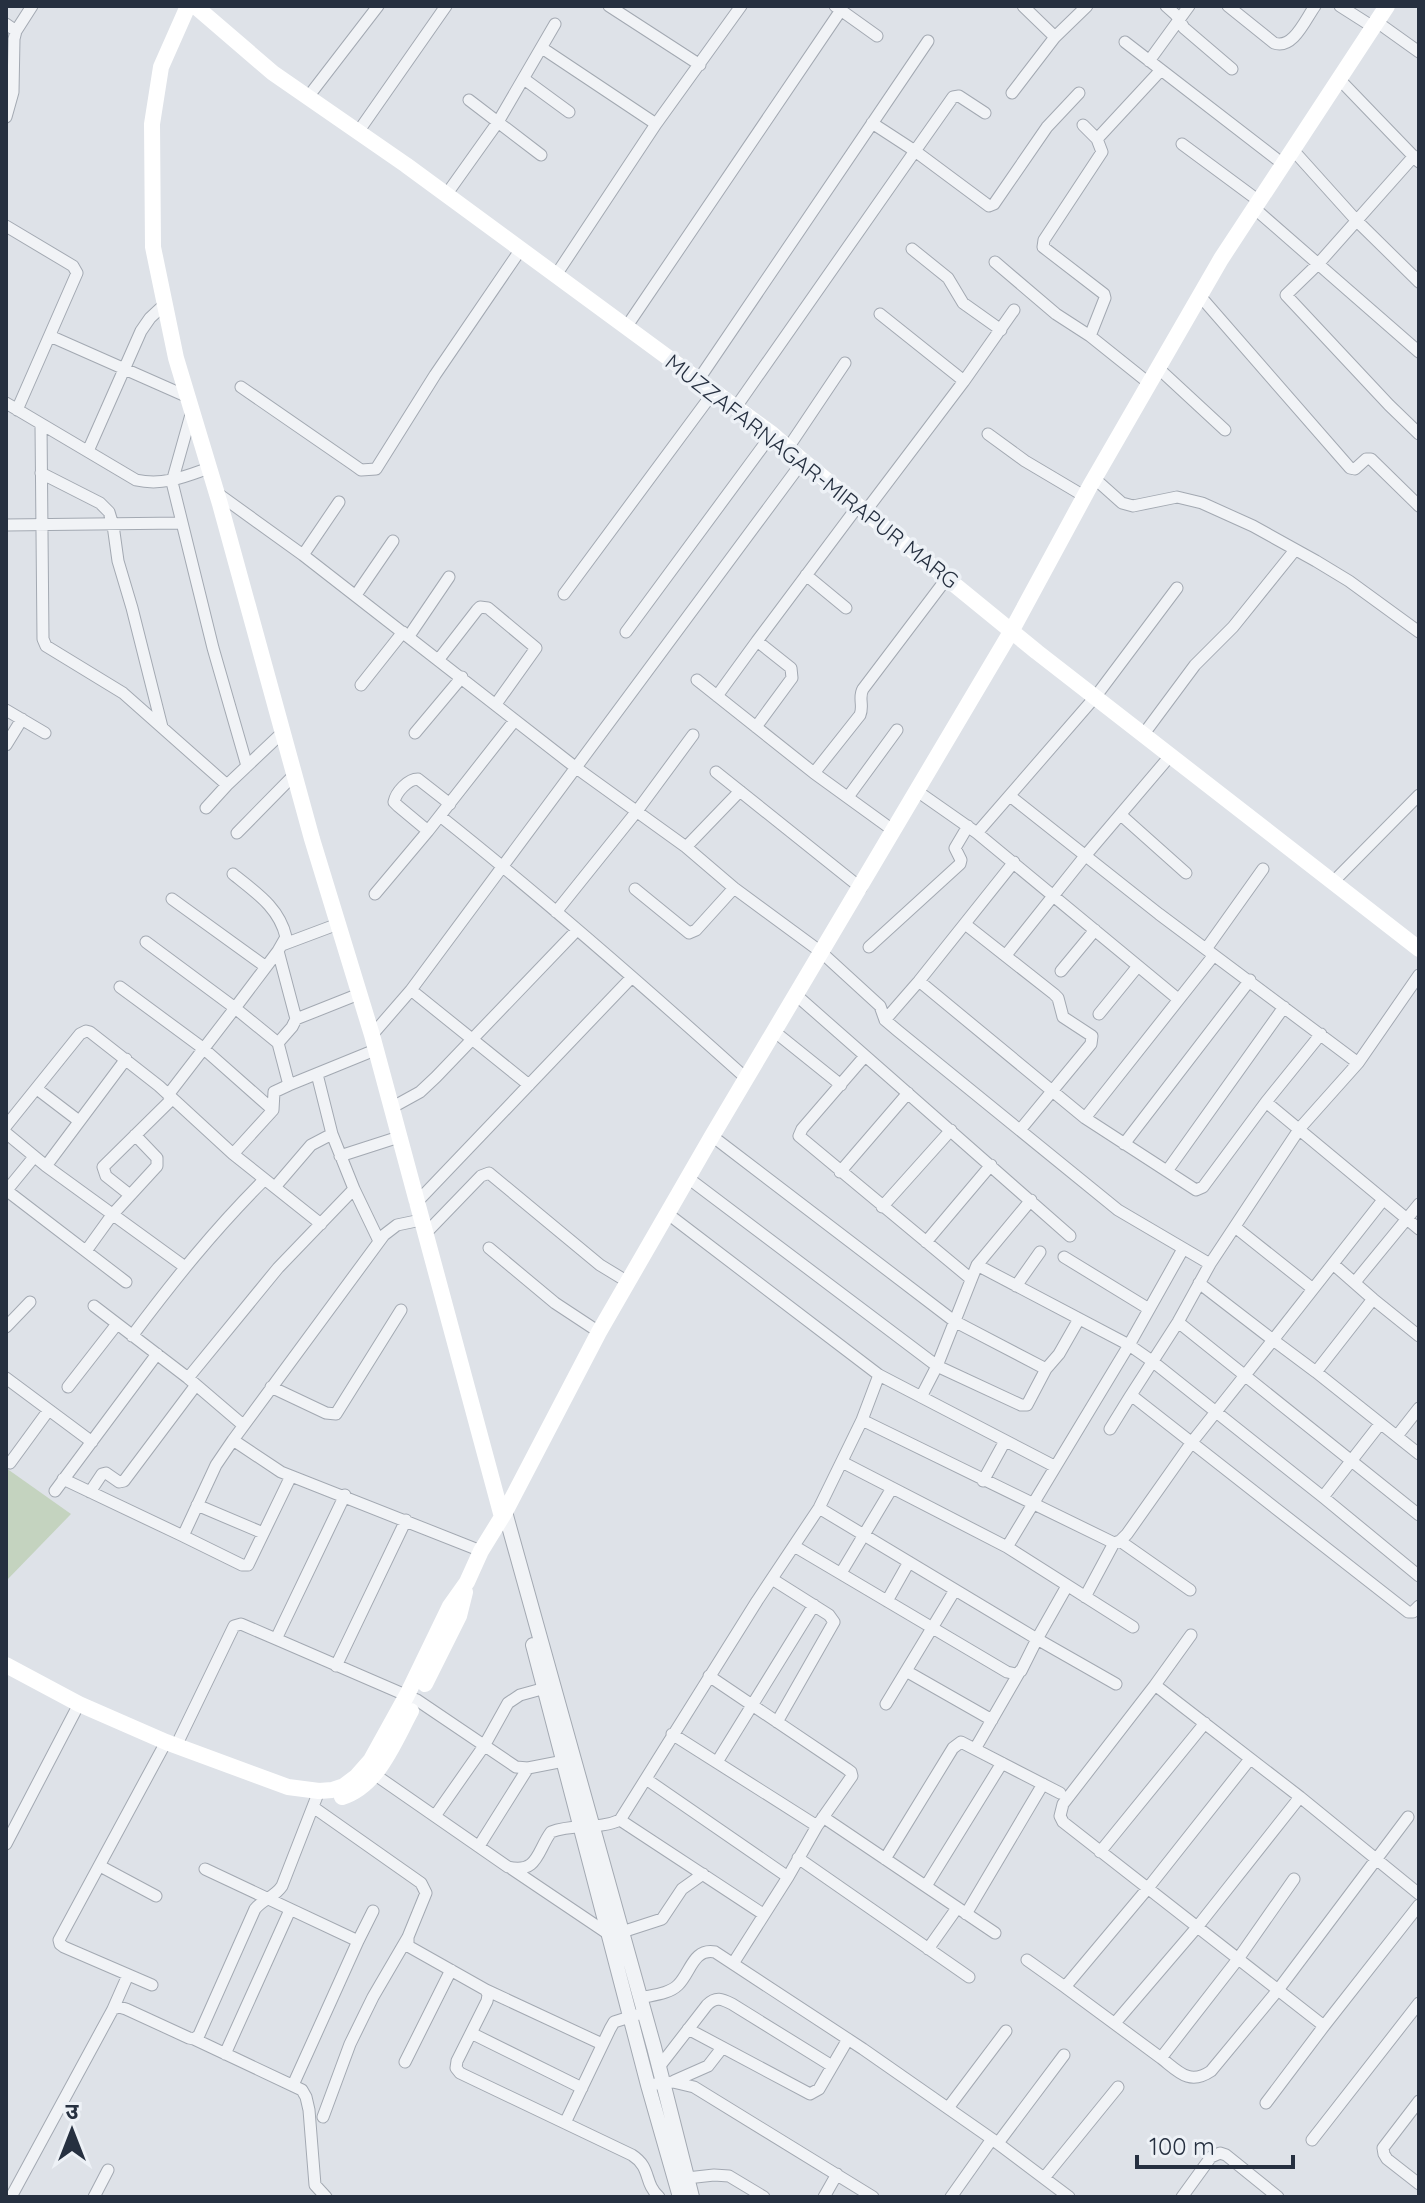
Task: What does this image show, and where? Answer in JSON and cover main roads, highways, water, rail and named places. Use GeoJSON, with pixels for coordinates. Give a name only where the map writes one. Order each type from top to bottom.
{"type":"FeatureCollection","features":[{"type":"Feature","properties":{"kind":"main road"},"geometry":{"type":"LineString","coordinates":[[188,6],[161,67],[152,124],[153,247],[176,358],[373,1043],[502,1517]]}},
{"type":"Feature","properties":{"kind":"main road","name":"MUZZAFARNAGAR-MIRAPUR MARG"},"geometry":{"type":"LineString","coordinates":[[195,6],[273,73],[715,390],[1037,652],[1419,949]]}},
{"type":"Feature","properties":{"kind":"main road"},"geometry":{"type":"LineString","coordinates":[[316,1800],[356,1777],[371,1760],[412,1698],[459,1616],[467,1582],[481,1551],[599,1332],[1012,630],[1094,478],[1200,296],[1387,6]]}},
{"type":"Feature","properties":{"kind":"main road"},"geometry":{"type":"LineString","coordinates":[[6,1665],[78,1709]]}},
{"type":"Feature","properties":{"kind":"main road"},"geometry":{"type":"LineString","coordinates":[[6,1676],[253,1785],[291,1797],[316,1800],[348,1795],[374,1774],[385,1759],[412,1698]]}}]}
